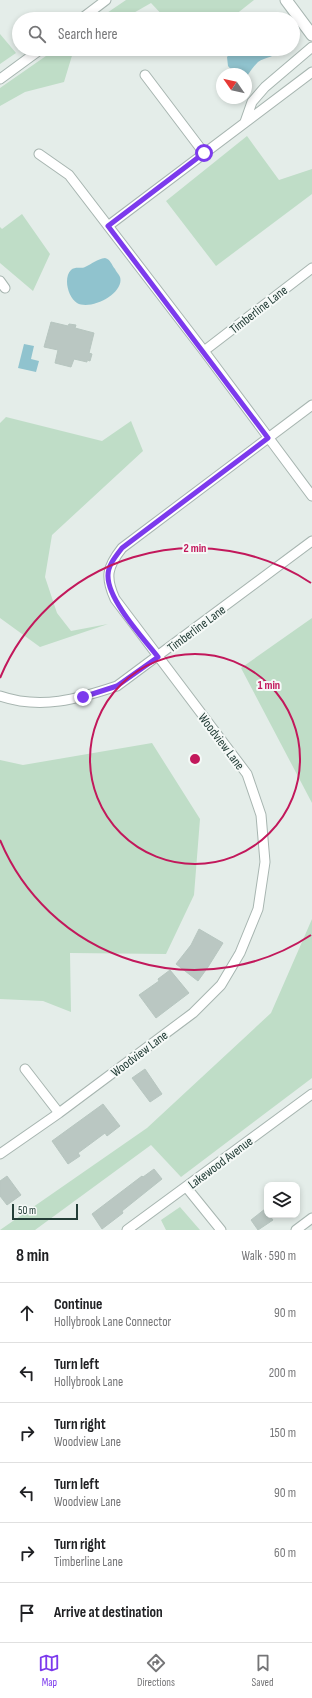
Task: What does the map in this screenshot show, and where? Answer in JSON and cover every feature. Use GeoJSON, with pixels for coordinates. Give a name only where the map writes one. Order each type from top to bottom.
{"type":"FeatureCollection","features":[{"type":"Feature","properties":{"kind":"street"},"geometry":{"type":"LineString","coordinates":[[90,12],[106,0]]}},
{"type":"Feature","properties":{"kind":"street"},"geometry":{"type":"LineString","coordinates":[[286,0],[295,12]]}},
{"type":"Feature","properties":{"kind":"street"},"geometry":{"type":"LineString","coordinates":[[300,19],[312,35]]}},
{"type":"Feature","properties":{"kind":"street"},"geometry":{"type":"LineString","coordinates":[[245,122],[252,102],[265,86],[312,47]]}},
{"type":"Feature","properties":{"kind":"street"},"geometry":{"type":"LineString","coordinates":[[0,79],[31,56]]}},
{"type":"Feature","properties":{"kind":"street"},"geometry":{"type":"LineString","coordinates":[[108,226],[312,72]]}},
{"type":"Feature","properties":{"kind":"street"},"geometry":{"type":"LineString","coordinates":[[145,75],[204,153]]}},
{"type":"Feature","properties":{"kind":"street"},"geometry":{"type":"LineString","coordinates":[[39,154],[70,175],[312,496]]}},
{"type":"Feature","properties":{"kind":"street","name":"Timberline Lane"},"geometry":{"type":"LineString","coordinates":[[204,351],[312,268]]}},
{"type":"Feature","properties":{"kind":"street","name":"Woodview Lane"},"geometry":{"type":"LineString","coordinates":[[0,1154],[59,1113],[193,1013],[221,986],[240,953],[258,909],[265,862],[261,814],[247,774],[115,599],[110,587],[108,575],[111,563],[122,548],[312,405]]}},
{"type":"Feature","properties":{"kind":"street","name":"Timberline Lane"},"geometry":{"type":"LineString","coordinates":[[0,696],[9,699],[56,703],[83,697],[117,686],[312,541]]}},
{"type":"Feature","properties":{"kind":"street"},"geometry":{"type":"LineString","coordinates":[[25,1069],[59,1113]]}},
{"type":"Feature","properties":{"kind":"street","name":"Lakewood Avenue"},"geometry":{"type":"LineString","coordinates":[[128,1230],[187,1188],[312,1094]]}},
{"type":"Feature","properties":{"kind":"street"},"geometry":{"type":"LineString","coordinates":[[187,1188],[221,1230]]}},
{"type":"Feature","properties":{"kind":"street"},"geometry":{"type":"LineString","coordinates":[[296,1230],[312,1218]]}},
{"type":"Feature","properties":{"kind":"green space"},"geometry":{"type":"Polygon","coordinates":[[[126,0],[254,0],[239,12],[159,12],[151,3],[135,12],[108,12],[126,0]]]}},
{"type":"Feature","properties":{"kind":"green space"},"geometry":{"type":"Polygon","coordinates":[[[0,34],[12,48],[12,56],[0,64],[0,34]]]}},
{"type":"Feature","properties":{"kind":"green space"},"geometry":{"type":"Polygon","coordinates":[[[46,56],[72,56],[64,82],[25,92],[0,106],[0,88],[46,56]]]}},
{"type":"Feature","properties":{"kind":"green space"},"geometry":{"type":"Polygon","coordinates":[[[247,136],[279,180],[312,169],[312,194],[216,266],[166,201],[247,136]]]}},
{"type":"Feature","properties":{"kind":"green space"},"geometry":{"type":"Polygon","coordinates":[[[22,214],[50,254],[33,291],[0,263],[0,227],[2,229],[22,214]]]}},
{"type":"Feature","properties":{"kind":"green space"},"geometry":{"type":"Polygon","coordinates":[[[6,417],[102,441],[131,421],[143,451],[52,535],[45,577],[57,613],[71,631],[108,624],[40,647],[0,618],[0,423],[6,417]]]}},
{"type":"Feature","properties":{"kind":"green space"},"geometry":{"type":"Polygon","coordinates":[[[312,618],[312,803],[241,668],[312,618]]]}},
{"type":"Feature","properties":{"kind":"green space"},"geometry":{"type":"Polygon","coordinates":[[[152,743],[200,819],[194,895],[166,954],[70,953],[71,1012],[43,1001],[0,999],[0,760],[23,765],[152,743]]]}},
{"type":"Feature","properties":{"kind":"green space"},"geometry":{"type":"Polygon","coordinates":[[[312,919],[312,1078],[181,1177],[151,1145],[35,1230],[0,1230],[147,1128],[271,1013],[312,919]]]}},
{"type":"Feature","properties":{"kind":"green space"},"geometry":{"type":"Polygon","coordinates":[[[180,1207],[200,1230],[166,1230],[161,1220],[180,1207]]]}},
{"type":"Feature","properties":{"kind":"water"},"geometry":{"type":"Polygon","coordinates":[[[228,56],[272,56],[258,62],[252,69],[230,68],[228,66],[228,56]]]}},
{"type":"Feature","properties":{"kind":"water"},"geometry":{"type":"Polygon","coordinates":[[[105,258],[110,261],[120,277],[120,283],[117,289],[106,299],[98,303],[83,305],[77,303],[69,292],[67,278],[69,273],[73,269],[83,268],[97,260],[105,258]]]}},
{"type":"Feature","properties":{"kind":"water"},"geometry":{"type":"Polygon","coordinates":[[[24,344],[34,346],[31,359],[39,361],[36,372],[18,368],[24,344]]]}},
{"type":"Feature","properties":{"kind":"building"},"geometry":{"type":"Polygon","coordinates":[[[51,322],[68,326],[69,324],[76,325],[75,328],[94,333],[89,353],[92,354],[90,361],[87,360],[87,362],[74,359],[71,367],[55,363],[58,350],[44,347],[51,322]]]}},
{"type":"Feature","properties":{"kind":"building"},"geometry":{"type":"Polygon","coordinates":[[[199,929],[223,943],[198,981],[176,964],[191,945],[199,929]]]}},
{"type":"Feature","properties":{"kind":"building"},"geometry":{"type":"Polygon","coordinates":[[[170,970],[189,993],[156,1018],[139,995],[159,981],[158,979],[170,970]]]}},
{"type":"Feature","properties":{"kind":"building"},"geometry":{"type":"Polygon","coordinates":[[[145,1069],[162,1094],[150,1102],[132,1078],[145,1069]]]}},
{"type":"Feature","properties":{"kind":"building"},"geometry":{"type":"Polygon","coordinates":[[[103,1104],[120,1126],[107,1136],[105,1133],[78,1153],[80,1156],[68,1164],[52,1141],[103,1104]]]}},
{"type":"Feature","properties":{"kind":"building"},"geometry":{"type":"Polygon","coordinates":[[[154,1169],[162,1179],[102,1229],[92,1214],[142,1176],[143,1177],[154,1169]]]}},
{"type":"Feature","properties":{"kind":"building"},"geometry":{"type":"Polygon","coordinates":[[[7,1176],[21,1195],[7,1205],[0,1196],[0,1181],[7,1176]]]}},
{"type":"Feature","properties":{"kind":"building"},"geometry":{"type":"Polygon","coordinates":[[[264,1210],[264,1218],[271,1218],[273,1220],[258,1230],[251,1220],[264,1210]]]}},
{"type":"Feature","properties":{"kind":"route"},"geometry":{"type":"LineString","coordinates":[[83,697],[117,686],[158,657],[115,599],[110,587],[108,575],[111,563],[115,556],[122,548],[268,438],[204,351],[108,226],[204,153]]}}]}
